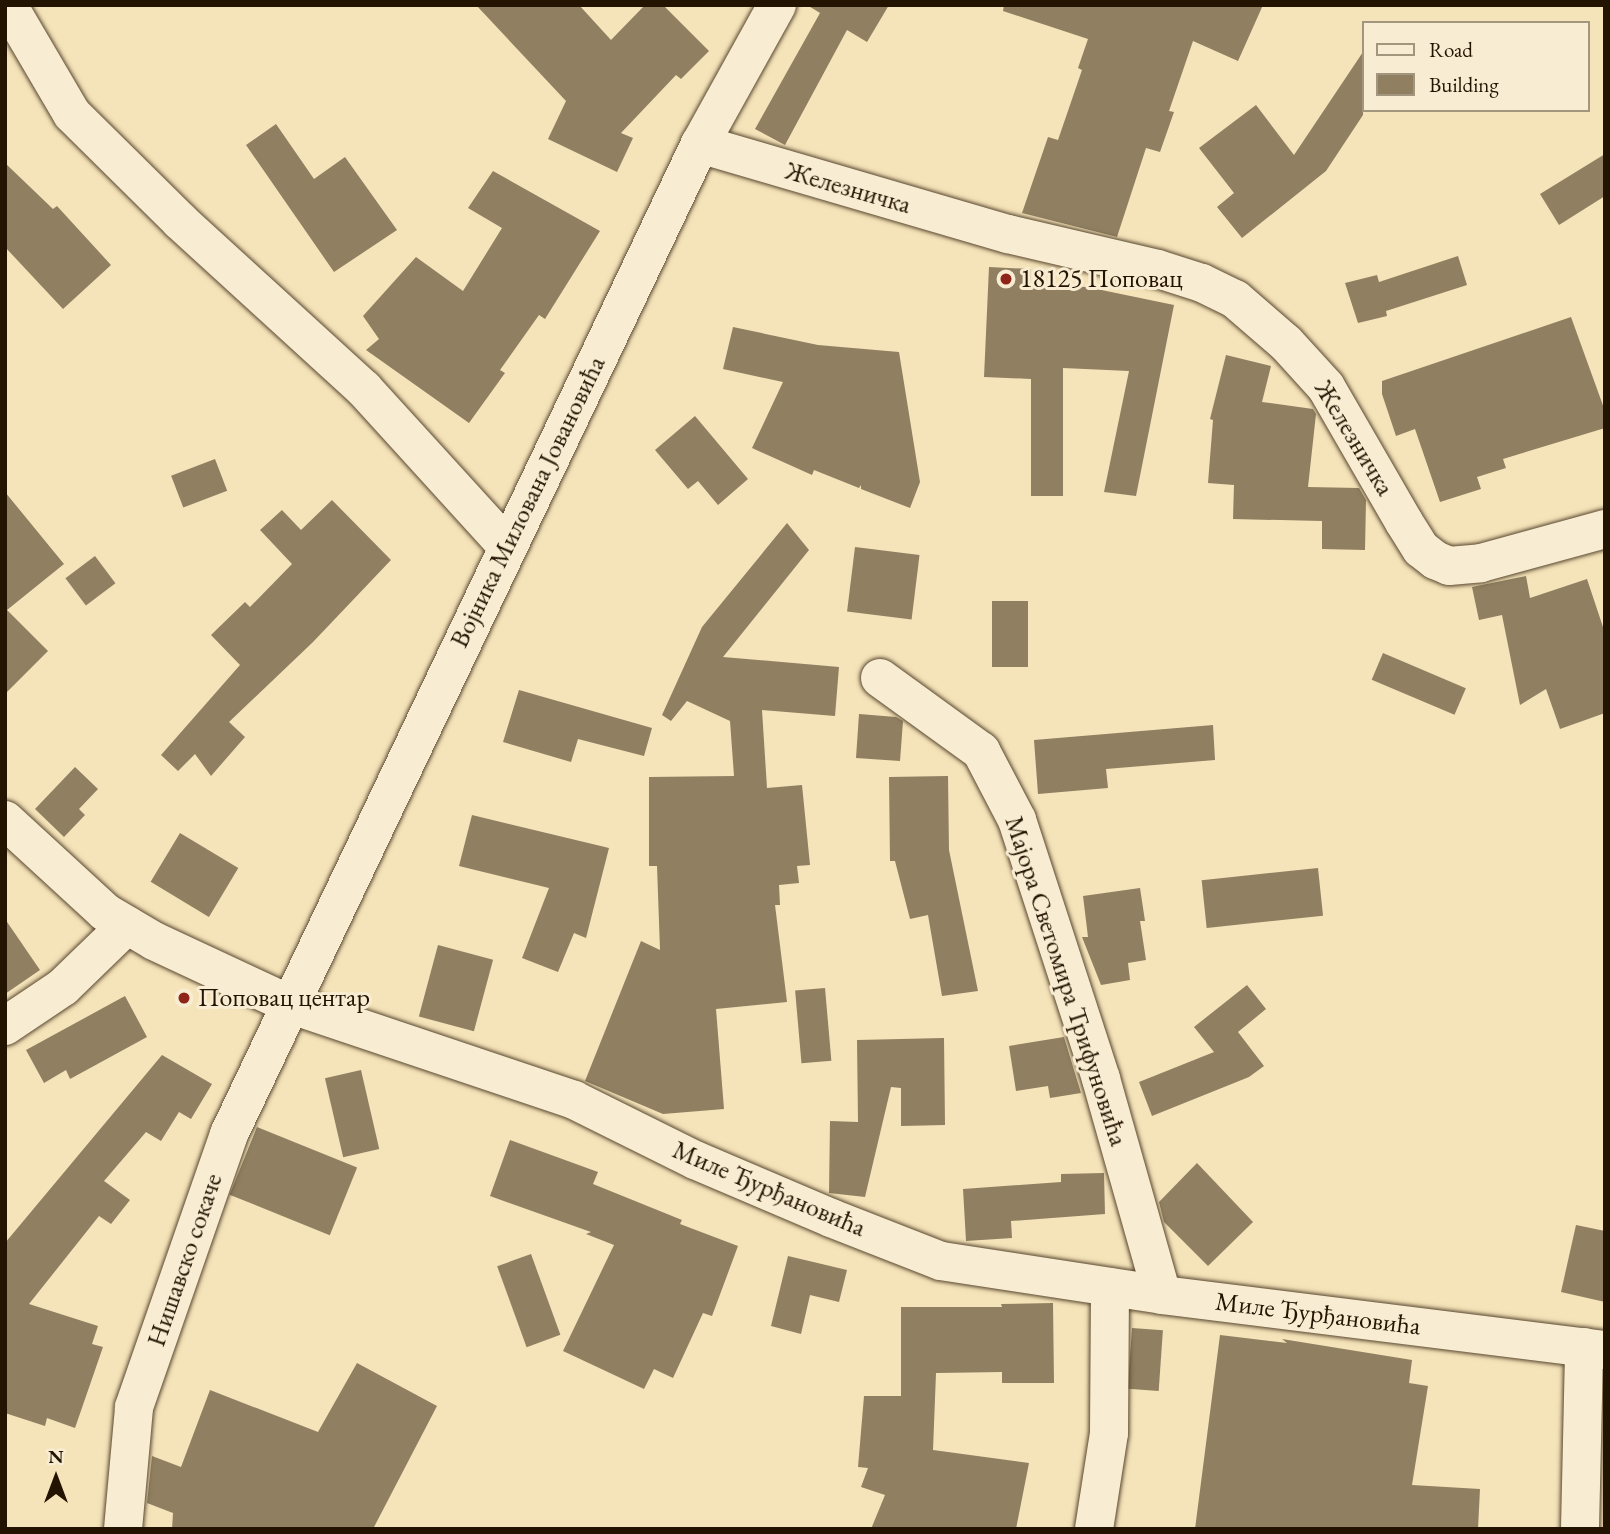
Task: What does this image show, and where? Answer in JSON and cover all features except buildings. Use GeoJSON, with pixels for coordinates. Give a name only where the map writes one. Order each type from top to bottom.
{"type":"FeatureCollection","features":[{"type":"Feature","properties":{"kind":"street"},"geometry":{"type":"LineString","coordinates":[[8,5],[72,114],[180,221],[364,389],[507,545]]}},
{"type":"Feature","properties":{"kind":"street","name":"Војника Милована Јовановића"},"geometry":{"type":"LineString","coordinates":[[289,1004],[700,144],[777,5]]}},
{"type":"Feature","properties":{"kind":"street","name":"Железничка"},"geometry":{"type":"LineString","coordinates":[[700,144],[1008,234],[1158,269],[1202,283],[1235,299],[1286,343],[1326,387],[1421,549],[1435,560],[1449,566],[1481,563],[1605,529]]}},
{"type":"Feature","properties":{"kind":"street","name":"Мајора Светомира Трифуновића"},"geometry":{"type":"LineString","coordinates":[[880,678],[981,751],[1017,820],[1101,1079],[1162,1295]]}},
{"type":"Feature","properties":{"kind":"street","name":"Миле Ђурђановића"},"geometry":{"type":"LineString","coordinates":[[5,820],[105,912],[154,942],[289,1004],[574,1100],[695,1160],[941,1261],[1162,1295],[1595,1349]]}},
{"type":"Feature","properties":{"kind":"street"},"geometry":{"type":"LineString","coordinates":[[5,1027],[63,987],[127,925]]}},
{"type":"Feature","properties":{"kind":"street","name":"Нишавско сокаче"},"geometry":{"type":"LineString","coordinates":[[123,1529],[134,1407],[229,1134],[289,1004]]}},
{"type":"Feature","properties":{"kind":"street"},"geometry":{"type":"LineString","coordinates":[[1094,1529],[1109,1433],[1110,1287]]}},
{"type":"Feature","properties":{"kind":"street"},"geometry":{"type":"LineString","coordinates":[[1580,1529],[1595,1349]]}},
{"type":"Feature","properties":{"kind":"place","name":"18125 Поповац"},"geometry":{"type":"Point","coordinates":[1006,279]}},
{"type":"Feature","properties":{"kind":"place","name":"Поповац центар"},"geometry":{"type":"Point","coordinates":[184,998]}}]}
